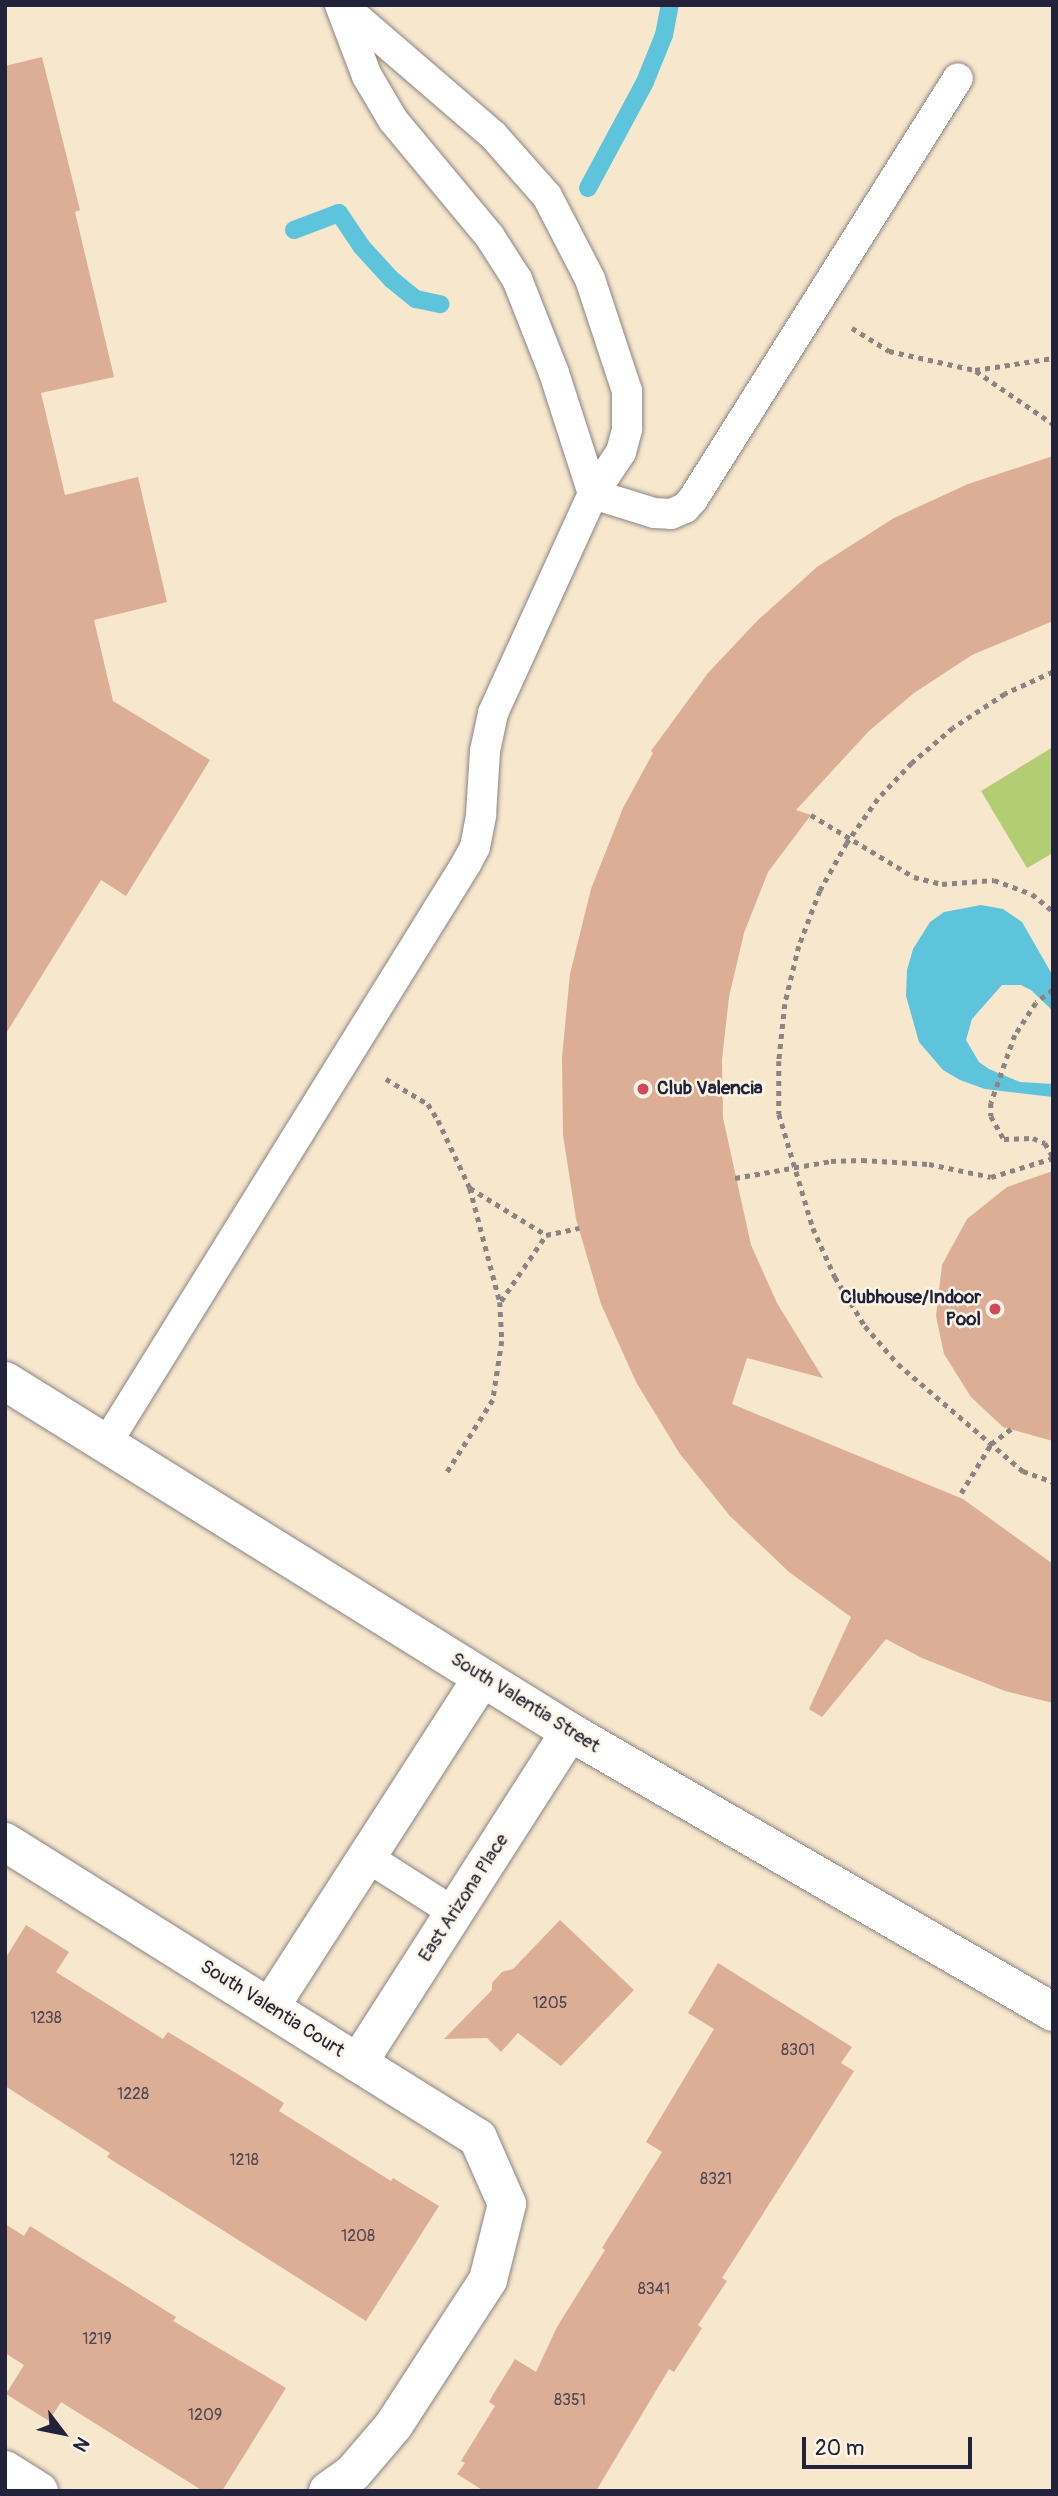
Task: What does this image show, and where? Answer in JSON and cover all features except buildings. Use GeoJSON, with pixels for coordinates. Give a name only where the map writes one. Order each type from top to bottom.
{"type":"FeatureCollection","features":[{"type":"Feature","properties":{"kind":"street","name":"South Valentia Street"},"geometry":{"type":"LineString","coordinates":[[5,1381],[570,1732],[1053,2012]]}},
{"type":"Feature","properties":{"kind":"street"},"geometry":{"type":"LineString","coordinates":[[270,2007],[482,1678]]}},
{"type":"Feature","properties":{"kind":"street","name":"East Arizona Place"},"geometry":{"type":"LineString","coordinates":[[358,2063],[570,1732]]}},
{"type":"Feature","properties":{"kind":"street","name":"South Valentia Court"},"geometry":{"type":"LineString","coordinates":[[5,1842],[478,2138],[507,2204],[488,2280],[394,2425],[353,2473],[328,2491]]}},
{"type":"Feature","properties":{"kind":"street"},"geometry":{"type":"LineString","coordinates":[[5,2470],[39,2491]]}},
{"type":"Feature","properties":{"kind":"lane"},"geometry":{"type":"LineString","coordinates":[[341,5],[367,76],[393,120],[490,237],[517,279],[554,373],[593,494]]}},
{"type":"Feature","properties":{"kind":"lane"},"geometry":{"type":"LineString","coordinates":[[106,1444],[466,864],[475,846],[481,815],[485,751],[493,713],[593,494],[621,452],[627,429],[628,403],[614,349],[576,246],[547,196],[510,151],[459,104],[341,5]]}},
{"type":"Feature","properties":{"kind":"lane"},"geometry":{"type":"LineString","coordinates":[[593,494],[654,513],[671,514],[685,508],[693,499],[958,79]]}},
{"type":"Feature","properties":{"kind":"lane"},"geometry":{"type":"LineString","coordinates":[[367,1857],[455,1913]]}},
{"type":"Feature","properties":{"kind":"path"},"geometry":{"type":"LineString","coordinates":[[889,351],[975,370],[1053,358]]}},
{"type":"Feature","properties":{"kind":"path"},"geometry":{"type":"LineString","coordinates":[[975,370],[1053,424]]}},
{"type":"Feature","properties":{"kind":"path"},"geometry":{"type":"LineString","coordinates":[[1053,672],[1005,694],[953,728],[895,781],[850,838],[820,891],[799,946],[785,1004],[779,1061],[779,1114],[813,1228],[835,1277],[865,1326],[898,1364],[1023,1471],[1053,1482]]}},
{"type":"Feature","properties":{"kind":"path"},"geometry":{"type":"LineString","coordinates":[[811,815],[914,877],[942,884],[994,880],[1032,894],[1053,911]]}},
{"type":"Feature","properties":{"kind":"path"},"geometry":{"type":"LineString","coordinates":[[735,1178],[831,1161],[929,1164],[991,1177],[1053,1157],[1045,1143],[1033,1138],[1004,1139],[991,1116],[991,1102],[1006,1054],[1036,1003],[1053,990]]}},
{"type":"Feature","properties":{"kind":"path"},"geometry":{"type":"LineString","coordinates":[[428,1104],[438,1119],[470,1188],[500,1302],[502,1341],[493,1399],[446,1474]]}},
{"type":"Feature","properties":{"kind":"path"},"geometry":{"type":"LineString","coordinates":[[470,1188],[546,1235]]}},
{"type":"Feature","properties":{"kind":"path"},"geometry":{"type":"LineString","coordinates":[[500,1302],[546,1235],[579,1228]]}},
{"type":"Feature","properties":{"kind":"path"},"geometry":{"type":"LineString","coordinates":[[961,1493],[991,1444],[1012,1427]]}},
{"type":"Feature","properties":{"kind":"green space"},"geometry":{"type":"Polygon","coordinates":[[[1053,747],[1053,853],[1027,868],[981,791],[1053,747]]]}},
{"type":"Feature","properties":{"kind":"water"},"geometry":{"type":"Polygon","coordinates":[[[981,905],[1003,909],[1022,922],[1053,976],[1053,1011],[1031,990],[1021,985],[1002,985],[972,1019],[966,1040],[979,1062],[989,1069],[1020,1082],[1053,1084],[1053,1097],[985,1089],[960,1080],[943,1070],[919,1042],[906,996],[907,970],[913,949],[930,922],[944,912],[981,905]]]}},
{"type":"Feature","properties":{"kind":"waterway"},"geometry":{"type":"LineString","coordinates":[[588,188],[645,82],[664,35],[670,5]]}},
{"type":"Feature","properties":{"kind":"waterway"},"geometry":{"type":"LineString","coordinates":[[294,230],[339,213],[361,246],[391,279],[416,299],[440,304]]}},
{"type":"Feature","properties":{"kind":"place","name":"Club Valencia"},"geometry":{"type":"Point","coordinates":[643,1089]}},
{"type":"Feature","properties":{"kind":"place","name":"Clubhouse/Indoor Pool"},"geometry":{"type":"Point","coordinates":[995,1309]}}]}
